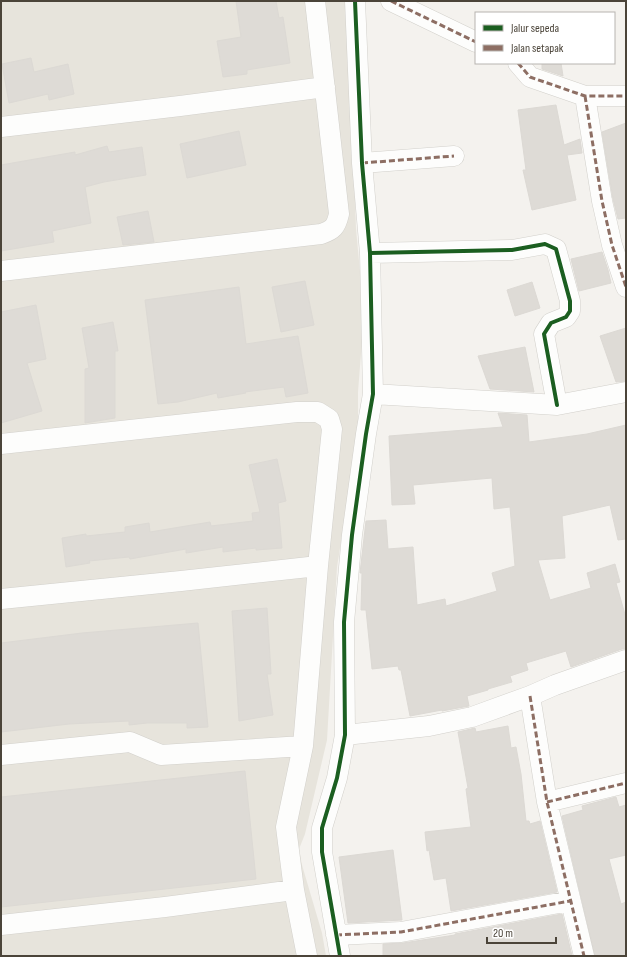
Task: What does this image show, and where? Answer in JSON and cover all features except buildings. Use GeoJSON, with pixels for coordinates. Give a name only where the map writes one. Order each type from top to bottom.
{"type":"FeatureCollection","features":[{"type":"Feature","properties":{"kind":"street"},"geometry":{"type":"LineString","coordinates":[[1,271],[321,234],[332,229],[337,222],[338,214],[315,1]]}},
{"type":"Feature","properties":{"kind":"street"},"geometry":{"type":"LineString","coordinates":[[340,956],[322,852],[322,828],[337,778],[345,735],[344,622],[352,535],[373,394],[370,254],[362,163],[355,1]]}},
{"type":"Feature","properties":{"kind":"street"},"geometry":{"type":"LineString","coordinates":[[391,1],[475,42]]}},
{"type":"Feature","properties":{"kind":"street"},"geometry":{"type":"LineString","coordinates":[[519,64],[530,77],[586,96],[626,96]]}},
{"type":"Feature","properties":{"kind":"street"},"geometry":{"type":"LineString","coordinates":[[1,127],[172,107],[325,86]]}},
{"type":"Feature","properties":{"kind":"street"},"geometry":{"type":"LineString","coordinates":[[586,96],[602,201],[612,245],[626,287]]}},
{"type":"Feature","properties":{"kind":"street"},"geometry":{"type":"LineString","coordinates":[[362,163],[454,156]]}},
{"type":"Feature","properties":{"kind":"street"},"geometry":{"type":"LineString","coordinates":[[370,254],[512,250],[546,244],[556,249],[570,301],[570,311],[566,317],[551,323],[544,334],[557,405]]}},
{"type":"Feature","properties":{"kind":"street"},"geometry":{"type":"LineString","coordinates":[[373,394],[557,405],[626,392]]}},
{"type":"Feature","properties":{"kind":"street"},"geometry":{"type":"LineString","coordinates":[[1,444],[297,412],[318,412],[329,419],[332,429],[318,566],[303,746],[286,827],[294,890],[307,956]]}},
{"type":"Feature","properties":{"kind":"street"},"geometry":{"type":"LineString","coordinates":[[1,599],[318,566]]}},
{"type":"Feature","properties":{"kind":"street"},"geometry":{"type":"LineString","coordinates":[[345,735],[429,726],[472,717],[626,660]]}},
{"type":"Feature","properties":{"kind":"street"},"geometry":{"type":"LineString","coordinates":[[530,696],[546,802],[584,956]]}},
{"type":"Feature","properties":{"kind":"street"},"geometry":{"type":"LineString","coordinates":[[1,755],[130,742],[161,755],[303,746]]}},
{"type":"Feature","properties":{"kind":"street"},"geometry":{"type":"LineString","coordinates":[[546,802],[626,783]]}},
{"type":"Feature","properties":{"kind":"street"},"geometry":{"type":"LineString","coordinates":[[1,925],[165,907],[294,890]]}},
{"type":"Feature","properties":{"kind":"street"},"geometry":{"type":"LineString","coordinates":[[336,935],[401,932],[570,901]]}},
{"type":"Feature","properties":{"kind":"shaded area"},"geometry":{"type":"Polygon","coordinates":[[[1,1],[345,1],[352,112],[356,229],[364,315],[358,392],[358,435],[337,567],[327,740],[305,834],[299,849],[302,865],[322,933],[326,956],[1,956],[1,1]]]}},
{"type":"Feature","properties":{"kind":"marked path"},"geometry":{"type":"LineString","coordinates":[[391,1],[475,42]]}},
{"type":"Feature","properties":{"kind":"marked path"},"geometry":{"type":"LineString","coordinates":[[519,64],[530,77],[585,96],[626,96]]}},
{"type":"Feature","properties":{"kind":"marked path"},"geometry":{"type":"LineString","coordinates":[[585,96],[602,201],[612,245],[626,287]]}},
{"type":"Feature","properties":{"kind":"marked path"},"geometry":{"type":"LineString","coordinates":[[362,163],[454,156]]}},
{"type":"Feature","properties":{"kind":"marked path"},"geometry":{"type":"LineString","coordinates":[[530,696],[547,802],[584,956]]}},
{"type":"Feature","properties":{"kind":"marked path"},"geometry":{"type":"LineString","coordinates":[[547,802],[626,783]]}},
{"type":"Feature","properties":{"kind":"marked path"},"geometry":{"type":"LineString","coordinates":[[336,935],[401,932],[570,901]]}},
{"type":"Feature","properties":{"kind":"cycle path"},"geometry":{"type":"LineString","coordinates":[[340,956],[322,852],[322,828],[337,778],[345,735],[344,622],[352,535],[373,394],[370,253],[362,163],[355,1]]}},
{"type":"Feature","properties":{"kind":"cycle path"},"geometry":{"type":"LineString","coordinates":[[370,253],[512,250],[545,244],[556,249],[570,301],[570,311],[566,317],[551,323],[544,334],[557,405]]}}]}
